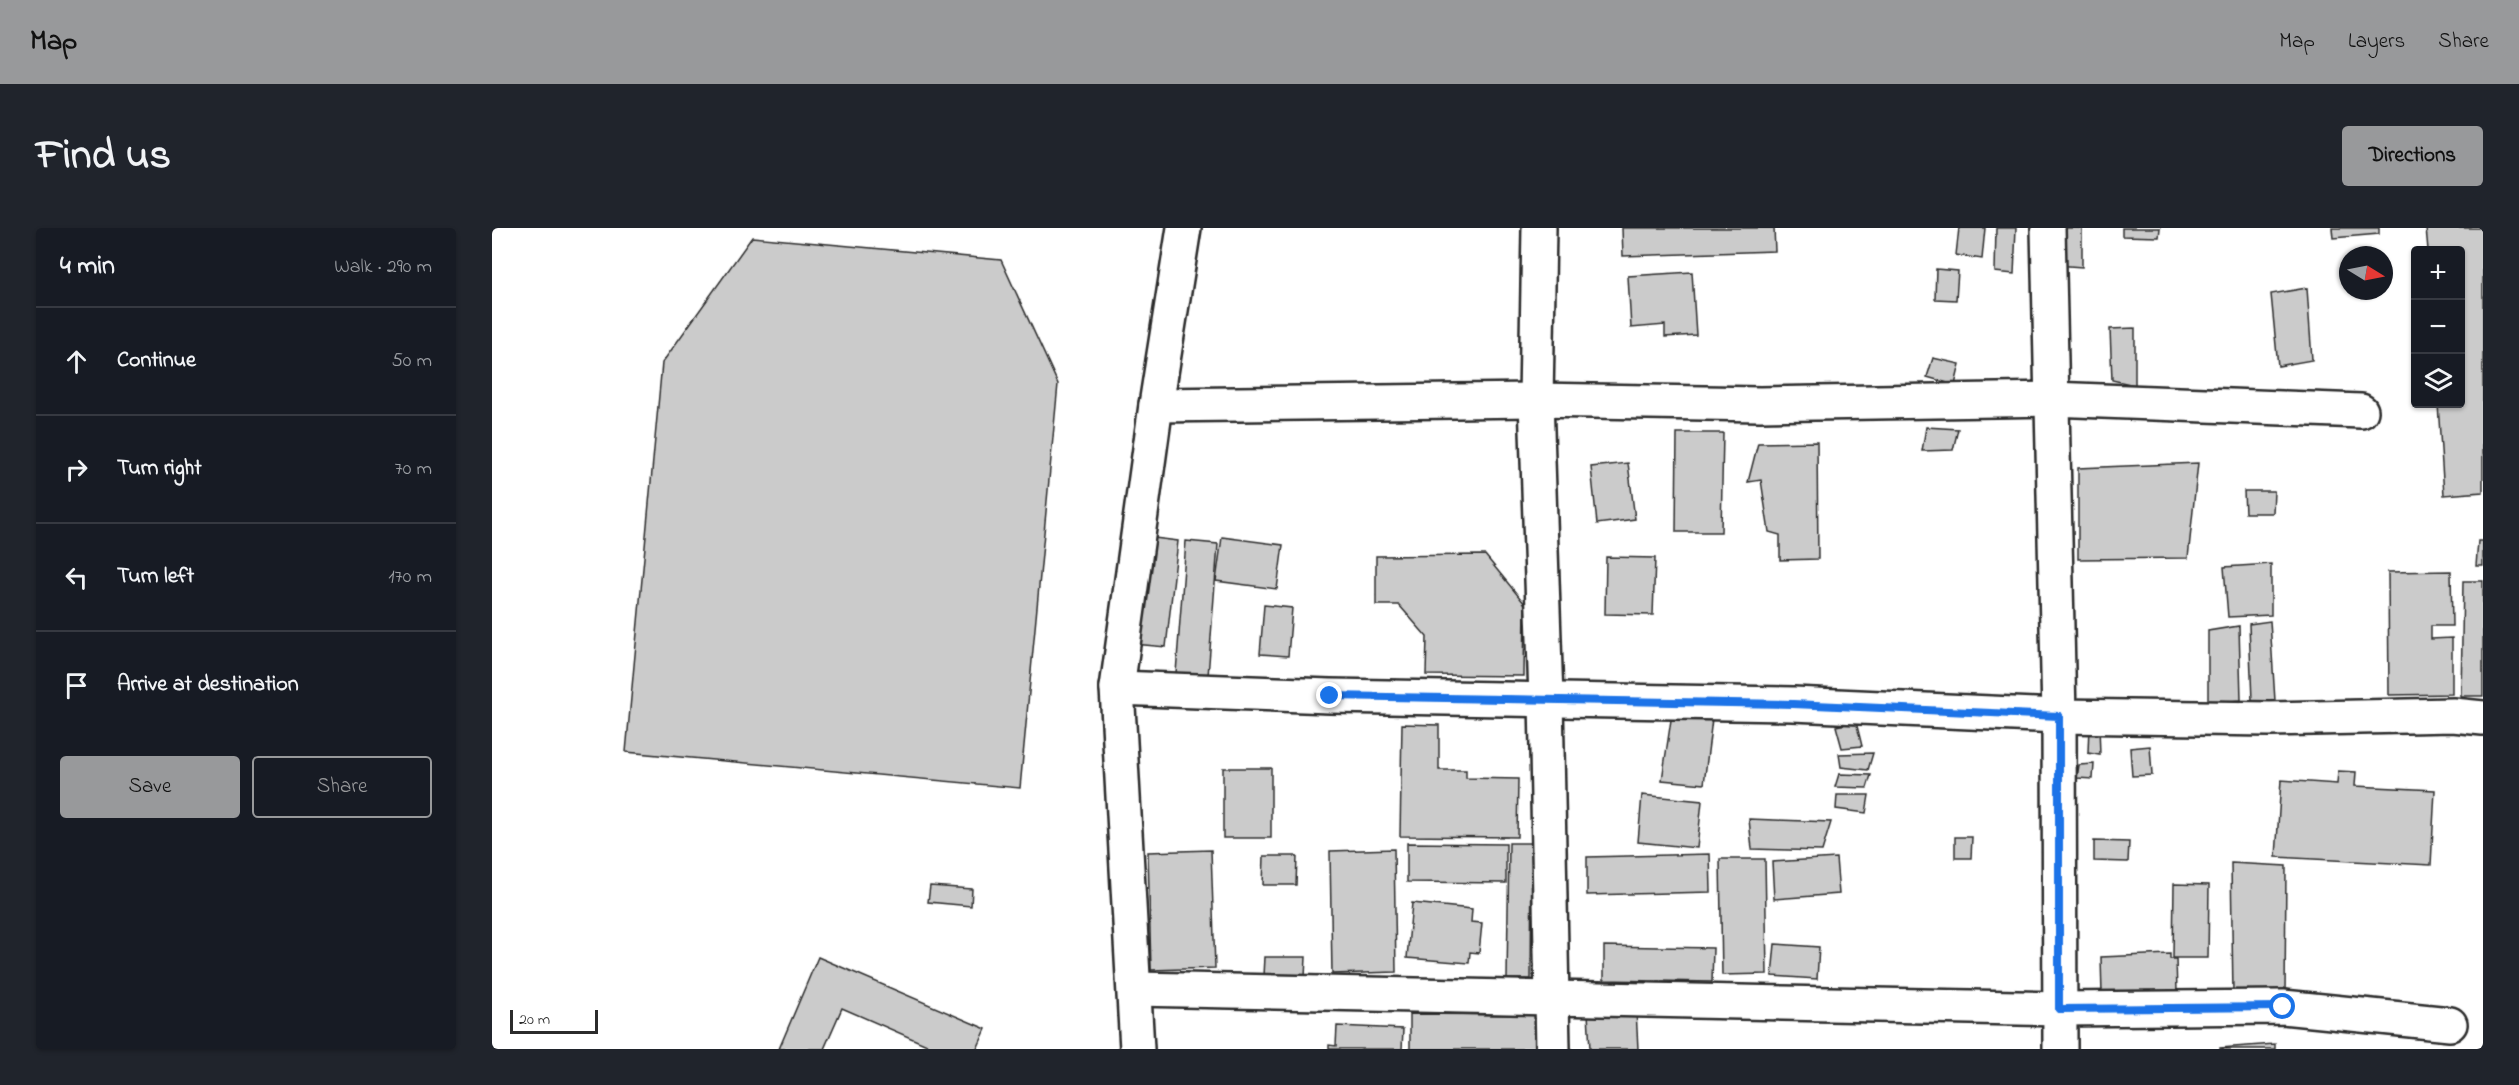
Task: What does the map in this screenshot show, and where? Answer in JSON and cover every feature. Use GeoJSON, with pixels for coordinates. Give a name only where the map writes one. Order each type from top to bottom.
{"type":"FeatureCollection","features":[{"type":"Feature","properties":{"kind":"street"},"geometry":{"type":"LineString","coordinates":[[1137,1049],[1117,688],[1155,405],[1184,228]]}},
{"type":"Feature","properties":{"kind":"street"},"geometry":{"type":"LineString","coordinates":[[1539,228],[1536,400],[1546,699],[1553,1049]]}},
{"type":"Feature","properties":{"kind":"street"},"geometry":{"type":"LineString","coordinates":[[2048,228],[2059,716],[2060,1049]]}},
{"type":"Feature","properties":{"kind":"street"},"geometry":{"type":"LineString","coordinates":[[1155,405],[1536,400],[1760,404],[2051,399],[2361,411]]}},
{"type":"Feature","properties":{"kind":"street"},"geometry":{"type":"LineString","coordinates":[[1117,688],[1330,696],[1793,704],[2059,716],[2270,719],[2452,715],[2483,718]]}},
{"type":"Feature","properties":{"kind":"street"},"geometry":{"type":"LineString","coordinates":[[1135,989],[2059,1009],[2283,1007],[2450,1024]]}},
{"type":"Feature","properties":{"kind":"building"},"geometry":{"type":"Polygon","coordinates":[[[1622,228],[1774,228],[1775,251],[1623,256],[1622,228]]]}},
{"type":"Feature","properties":{"kind":"building"},"geometry":{"type":"Polygon","coordinates":[[[1959,228],[1985,228],[1982,259],[1956,255],[1959,228]]]}},
{"type":"Feature","properties":{"kind":"building"},"geometry":{"type":"Polygon","coordinates":[[[1996,228],[2016,228],[2014,274],[1995,272],[1996,228]]]}},
{"type":"Feature","properties":{"kind":"building"},"geometry":{"type":"Polygon","coordinates":[[[2056,228],[2082,228],[2082,267],[2056,265],[2056,228]]]}},
{"type":"Feature","properties":{"kind":"building"},"geometry":{"type":"Polygon","coordinates":[[[2122,228],[2160,228],[2159,237],[2122,236],[2122,228]]]}},
{"type":"Feature","properties":{"kind":"building"},"geometry":{"type":"Polygon","coordinates":[[[2332,228],[2379,228],[2379,234],[2333,238],[2332,228]]]}},
{"type":"Feature","properties":{"kind":"building"},"geometry":{"type":"Polygon","coordinates":[[[2426,228],[2483,228],[2483,492],[2444,495],[2438,408],[2465,408],[2465,246],[2428,246],[2426,228]]]}},
{"type":"Feature","properties":{"kind":"building"},"geometry":{"type":"Polygon","coordinates":[[[752,237],[1001,260],[1058,384],[1020,788],[626,752],[662,363],[752,237]]]}},
{"type":"Feature","properties":{"kind":"building"},"geometry":{"type":"Polygon","coordinates":[[[1936,269],[1958,271],[1956,300],[1935,299],[1936,269]]]}},
{"type":"Feature","properties":{"kind":"building"},"geometry":{"type":"Polygon","coordinates":[[[1692,272],[1696,335],[1665,337],[1665,325],[1631,328],[1628,276],[1692,272]]]}},
{"type":"Feature","properties":{"kind":"building"},"geometry":{"type":"Polygon","coordinates":[[[2307,288],[2312,360],[2278,366],[2271,294],[2307,288]]]}},
{"type":"Feature","properties":{"kind":"building"},"geometry":{"type":"Polygon","coordinates":[[[2135,328],[2135,385],[2112,380],[2110,329],[2135,328]]]}},
{"type":"Feature","properties":{"kind":"building"},"geometry":{"type":"Polygon","coordinates":[[[1933,358],[1960,364],[1955,385],[1927,377],[1933,358]]]}},
{"type":"Feature","properties":{"kind":"building"},"geometry":{"type":"Polygon","coordinates":[[[1926,427],[1958,429],[1953,450],[1922,451],[1926,427]]]}},
{"type":"Feature","properties":{"kind":"building"},"geometry":{"type":"Polygon","coordinates":[[[1677,433],[1723,433],[1721,532],[1676,532],[1677,433]]]}},
{"type":"Feature","properties":{"kind":"building"},"geometry":{"type":"Polygon","coordinates":[[[1817,442],[1818,559],[1780,560],[1780,535],[1769,532],[1761,480],[1748,482],[1758,443],[1817,442]]]}},
{"type":"Feature","properties":{"kind":"building"},"geometry":{"type":"Polygon","coordinates":[[[1628,463],[1635,519],[1597,524],[1591,467],[1628,463]]]}},
{"type":"Feature","properties":{"kind":"building"},"geometry":{"type":"Polygon","coordinates":[[[2198,463],[2188,558],[2078,559],[2078,468],[2198,463]]]}},
{"type":"Feature","properties":{"kind":"building"},"geometry":{"type":"Polygon","coordinates":[[[2244,491],[2274,491],[2273,513],[2245,513],[2244,491]]]}},
{"type":"Feature","properties":{"kind":"building"},"geometry":{"type":"Polygon","coordinates":[[[1146,537],[1178,541],[1166,647],[1134,644],[1146,537]]]}},
{"type":"Feature","properties":{"kind":"building"},"geometry":{"type":"Polygon","coordinates":[[[1222,537],[1283,545],[1277,589],[1216,581],[1222,537]]]}},
{"type":"Feature","properties":{"kind":"building"},"geometry":{"type":"Polygon","coordinates":[[[1186,541],[1218,544],[1208,676],[1176,673],[1186,541]]]}},
{"type":"Feature","properties":{"kind":"building"},"geometry":{"type":"Polygon","coordinates":[[[2478,541],[2483,541],[2483,566],[2476,566],[2478,541]]]}},
{"type":"Feature","properties":{"kind":"building"},"geometry":{"type":"Polygon","coordinates":[[[1485,555],[1525,604],[1524,676],[1426,675],[1427,637],[1399,605],[1376,605],[1376,556],[1485,555]]]}},
{"type":"Feature","properties":{"kind":"building"},"geometry":{"type":"Polygon","coordinates":[[[1606,557],[1655,558],[1653,615],[1605,614],[1606,557]]]}},
{"type":"Feature","properties":{"kind":"building"},"geometry":{"type":"Polygon","coordinates":[[[2271,564],[2271,615],[2228,617],[2224,567],[2271,564]]]}},
{"type":"Feature","properties":{"kind":"building"},"geometry":{"type":"Polygon","coordinates":[[[2451,571],[2452,626],[2431,626],[2431,639],[2452,638],[2452,694],[2389,695],[2388,572],[2451,571]]]}},
{"type":"Feature","properties":{"kind":"building"},"geometry":{"type":"Polygon","coordinates":[[[2463,581],[2483,581],[2483,696],[2461,696],[2463,581]]]}},
{"type":"Feature","properties":{"kind":"building"},"geometry":{"type":"Polygon","coordinates":[[[1264,605],[1292,608],[1288,656],[1260,654],[1264,605]]]}},
{"type":"Feature","properties":{"kind":"building"},"geometry":{"type":"Polygon","coordinates":[[[2270,621],[2275,701],[2252,701],[2249,624],[2270,621]]]}},
{"type":"Feature","properties":{"kind":"building"},"geometry":{"type":"Polygon","coordinates":[[[2239,626],[2241,700],[2208,703],[2208,631],[2239,626]]]}},
{"type":"Feature","properties":{"kind":"building"},"geometry":{"type":"Polygon","coordinates":[[[1712,719],[1704,784],[1662,780],[1671,720],[1712,719]]]}},
{"type":"Feature","properties":{"kind":"building"},"geometry":{"type":"Polygon","coordinates":[[[1856,722],[1862,746],[1842,748],[1836,726],[1856,722]]]}},
{"type":"Feature","properties":{"kind":"building"},"geometry":{"type":"Polygon","coordinates":[[[1402,724],[1439,725],[1439,770],[1466,770],[1466,778],[1518,779],[1517,837],[1400,836],[1402,724]]]}},
{"type":"Feature","properties":{"kind":"building"},"geometry":{"type":"Polygon","coordinates":[[[2089,726],[2099,726],[2100,755],[2088,753],[2089,726]]]}},
{"type":"Feature","properties":{"kind":"building"},"geometry":{"type":"Polygon","coordinates":[[[2150,746],[2152,775],[2132,776],[2130,748],[2150,746]]]}},
{"type":"Feature","properties":{"kind":"building"},"geometry":{"type":"Polygon","coordinates":[[[1873,753],[1868,770],[1841,767],[1839,754],[1873,753]]]}},
{"type":"Feature","properties":{"kind":"building"},"geometry":{"type":"Polygon","coordinates":[[[2094,764],[2093,779],[2077,778],[2079,765],[2094,764]]]}},
{"type":"Feature","properties":{"kind":"building"},"geometry":{"type":"Polygon","coordinates":[[[1223,768],[1271,768],[1271,838],[1223,838],[1223,768]]]}},
{"type":"Feature","properties":{"kind":"building"},"geometry":{"type":"Polygon","coordinates":[[[2338,771],[2356,772],[2355,786],[2435,790],[2431,865],[2276,857],[2281,780],[2337,784],[2338,771]]]}},
{"type":"Feature","properties":{"kind":"building"},"geometry":{"type":"Polygon","coordinates":[[[1839,774],[1871,775],[1867,788],[1835,787],[1839,774]]]}},
{"type":"Feature","properties":{"kind":"building"},"geometry":{"type":"Polygon","coordinates":[[[1642,795],[1702,801],[1697,848],[1638,842],[1642,795]]]}},
{"type":"Feature","properties":{"kind":"building"},"geometry":{"type":"Polygon","coordinates":[[[1837,795],[1869,795],[1866,813],[1836,809],[1837,795]]]}},
{"type":"Feature","properties":{"kind":"building"},"geometry":{"type":"Polygon","coordinates":[[[1749,819],[1831,822],[1822,851],[1752,849],[1749,819]]]}},
{"type":"Feature","properties":{"kind":"building"},"geometry":{"type":"Polygon","coordinates":[[[1955,837],[1972,837],[1971,858],[1955,858],[1955,837]]]}},
{"type":"Feature","properties":{"kind":"building"},"geometry":{"type":"Polygon","coordinates":[[[2094,841],[2129,842],[2128,862],[2094,861],[2094,841]]]}},
{"type":"Feature","properties":{"kind":"building"},"geometry":{"type":"Polygon","coordinates":[[[1407,843],[1506,844],[1506,883],[1407,882],[1407,843]]]}},
{"type":"Feature","properties":{"kind":"building"},"geometry":{"type":"Polygon","coordinates":[[[1509,843],[1532,843],[1531,979],[1507,979],[1509,843]]]}},
{"type":"Feature","properties":{"kind":"building"},"geometry":{"type":"Polygon","coordinates":[[[1394,849],[1396,972],[1332,974],[1330,851],[1394,849]]]}},
{"type":"Feature","properties":{"kind":"building"},"geometry":{"type":"Polygon","coordinates":[[[1211,850],[1215,968],[1151,970],[1148,852],[1211,850]]]}},
{"type":"Feature","properties":{"kind":"building"},"geometry":{"type":"Polygon","coordinates":[[[1710,854],[1711,892],[1587,895],[1587,857],[1710,854]]]}},
{"type":"Feature","properties":{"kind":"building"},"geometry":{"type":"Polygon","coordinates":[[[1264,856],[1297,856],[1296,885],[1263,885],[1264,856]]]}},
{"type":"Feature","properties":{"kind":"building"},"geometry":{"type":"Polygon","coordinates":[[[1836,858],[1839,894],[1774,899],[1772,862],[1836,858]]]}},
{"type":"Feature","properties":{"kind":"building"},"geometry":{"type":"Polygon","coordinates":[[[1720,859],[1765,859],[1767,974],[1722,975],[1720,859]]]}},
{"type":"Feature","properties":{"kind":"building"},"geometry":{"type":"Polygon","coordinates":[[[2231,863],[2286,866],[2285,995],[2233,993],[2231,863]]]}},
{"type":"Feature","properties":{"kind":"building"},"geometry":{"type":"Polygon","coordinates":[[[2174,884],[2209,885],[2208,958],[2173,958],[2174,884]]]}},
{"type":"Feature","properties":{"kind":"building"},"geometry":{"type":"Polygon","coordinates":[[[930,886],[972,889],[971,906],[928,902],[930,886]]]}},
{"type":"Feature","properties":{"kind":"building"},"geometry":{"type":"Polygon","coordinates":[[[1412,903],[1472,909],[1471,922],[1482,923],[1479,953],[1470,952],[1469,963],[1407,958],[1412,903]]]}},
{"type":"Feature","properties":{"kind":"building"},"geometry":{"type":"Polygon","coordinates":[[[1775,944],[1819,947],[1817,979],[1772,976],[1775,944]]]}},
{"type":"Feature","properties":{"kind":"building"},"geometry":{"type":"Polygon","coordinates":[[[1604,946],[1713,948],[1712,982],[1604,980],[1604,946]]]}},
{"type":"Feature","properties":{"kind":"building"},"geometry":{"type":"Polygon","coordinates":[[[2170,954],[2170,959],[2176,959],[2177,992],[2102,995],[2101,957],[2170,954]]]}},
{"type":"Feature","properties":{"kind":"building"},"geometry":{"type":"Polygon","coordinates":[[[818,957],[986,1029],[977,1049],[936,1049],[842,1008],[824,1049],[779,1049],[818,957]]]}},
{"type":"Feature","properties":{"kind":"building"},"geometry":{"type":"Polygon","coordinates":[[[1265,957],[1306,957],[1305,977],[1264,976],[1265,957]]]}},
{"type":"Feature","properties":{"kind":"building"},"geometry":{"type":"Polygon","coordinates":[[[1636,1010],[1638,1049],[1590,1049],[1588,1013],[1636,1010]]]}},
{"type":"Feature","properties":{"kind":"building"},"geometry":{"type":"Polygon","coordinates":[[[1410,1014],[1543,1015],[1543,1049],[1410,1049],[1410,1014]]]}},
{"type":"Feature","properties":{"kind":"building"},"geometry":{"type":"Polygon","coordinates":[[[1337,1026],[1403,1029],[1402,1049],[1329,1049],[1329,1045],[1336,1046],[1337,1026]]]}},
{"type":"Feature","properties":{"kind":"building"},"geometry":{"type":"Polygon","coordinates":[[[2275,1044],[2275,1049],[2220,1049],[2220,1048],[2275,1044]]]}},
{"type":"Feature","properties":{"kind":"route"},"geometry":{"type":"LineString","coordinates":[[1330,696],[1793,704],[2059,716],[2059,1009],[2283,1007]]}}]}
